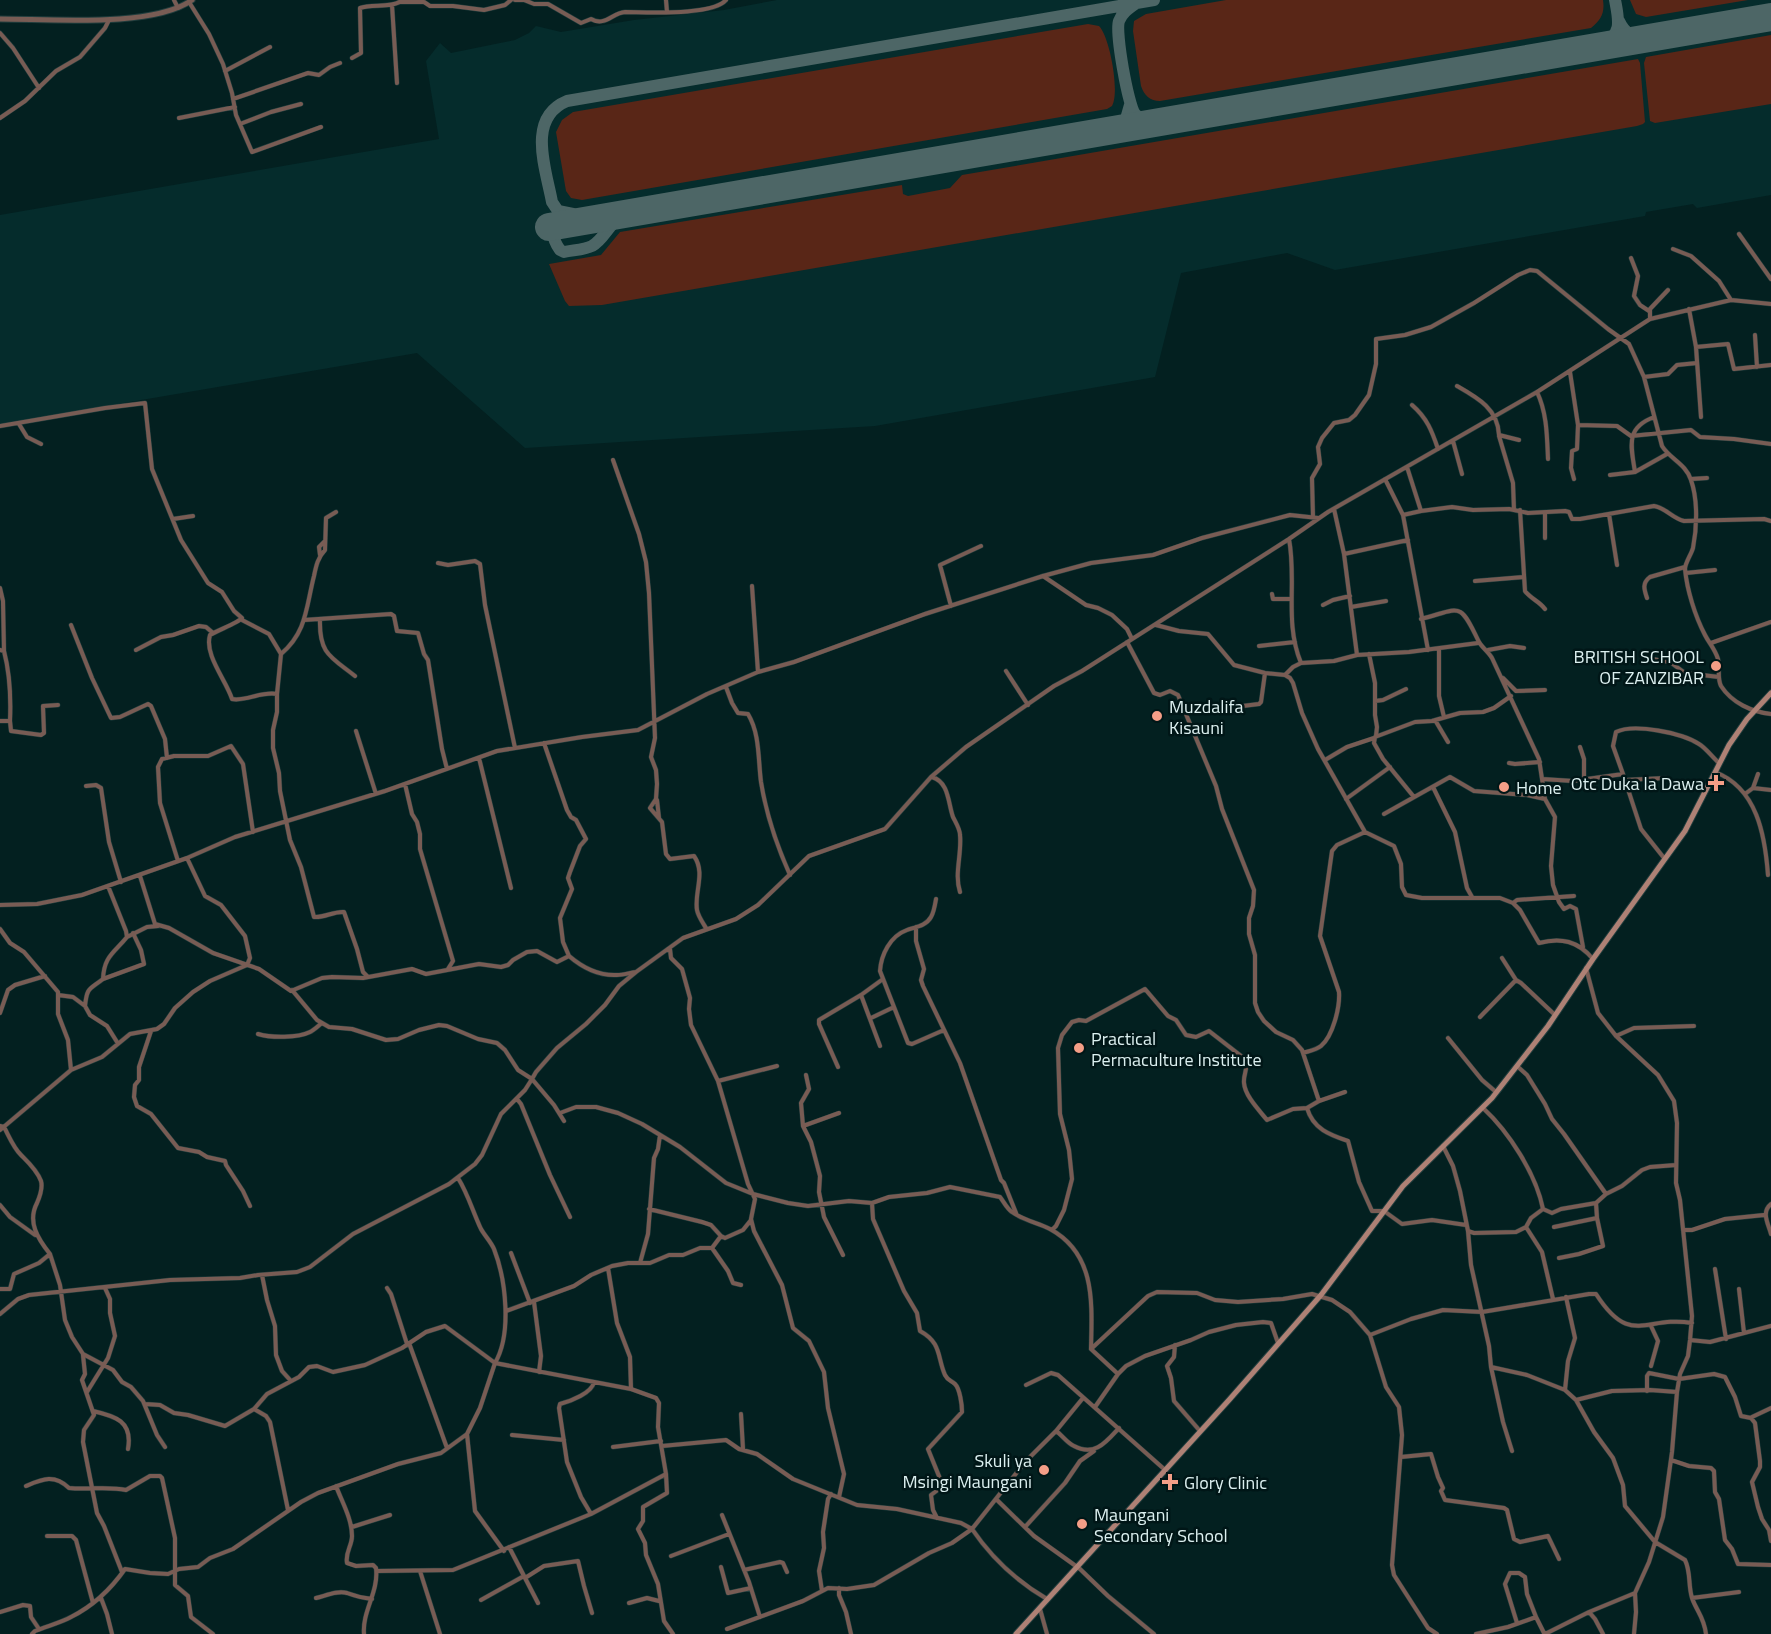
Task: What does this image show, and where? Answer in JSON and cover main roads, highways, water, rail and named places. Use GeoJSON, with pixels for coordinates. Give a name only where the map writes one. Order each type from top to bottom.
{"type":"FeatureCollection","features":[{"type":"Feature","properties":{"kind":"main road"},"geometry":{"type":"LineString","coordinates":[[1016,1634],[1320,1295],[1403,1186],[1483,1108],[1517,1066],[1685,831],[1714,772],[1735,736],[1753,711],[1770,697]]}},
{"type":"Feature","properties":{"kind":"place","name":"BRITISH SCHOOL OF ZANZIBAR"},"geometry":{"type":"Point","coordinates":[1716,666]}},
{"type":"Feature","properties":{"kind":"place","name":"Muzdalifa Kisauni"},"geometry":{"type":"Point","coordinates":[1157,716]}},
{"type":"Feature","properties":{"kind":"place","name":"Otc Duka la Dawa"},"geometry":{"type":"Point","coordinates":[1716,783]}},
{"type":"Feature","properties":{"kind":"place","name":"Home"},"geometry":{"type":"Point","coordinates":[1504,787]}},
{"type":"Feature","properties":{"kind":"place","name":"Practical Permaculture Institute"},"geometry":{"type":"Point","coordinates":[1079,1048]}},
{"type":"Feature","properties":{"kind":"place","name":"Skuli ya Msingi Maungani"},"geometry":{"type":"Point","coordinates":[1044,1470]}},
{"type":"Feature","properties":{"kind":"place","name":"Glory Clinic"},"geometry":{"type":"Point","coordinates":[1170,1482]}},
{"type":"Feature","properties":{"kind":"place","name":"Maungani Secondary School"},"geometry":{"type":"Point","coordinates":[1082,1524]}}]}
